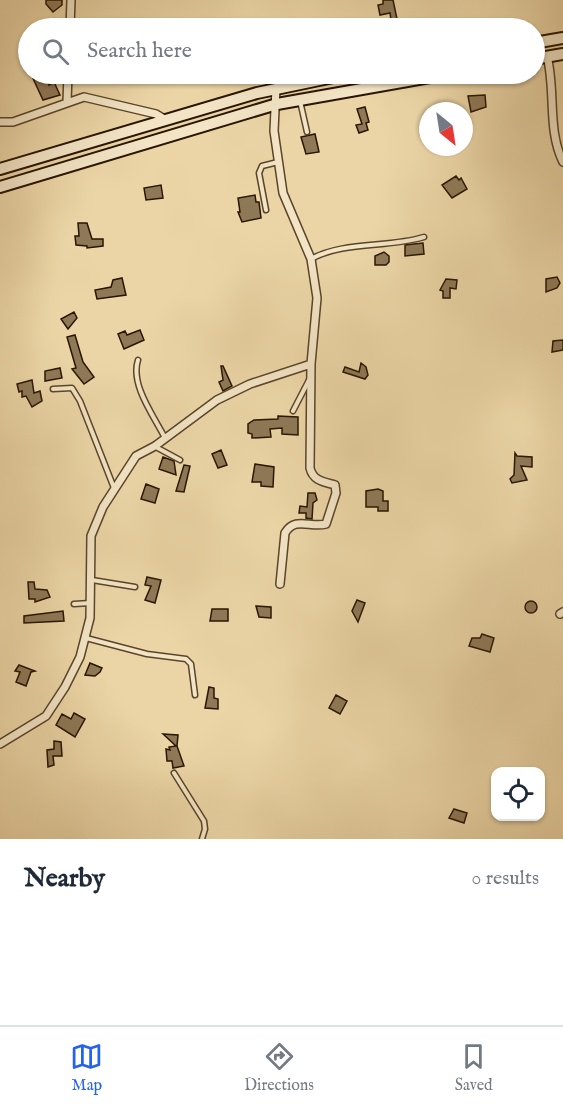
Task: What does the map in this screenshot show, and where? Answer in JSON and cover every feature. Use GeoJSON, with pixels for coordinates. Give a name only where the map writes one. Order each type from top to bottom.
{"type":"FeatureCollection","features":[{"type":"Feature","properties":{"kind":"main road"},"geometry":{"type":"LineString","coordinates":[[545,41],[563,38]]}},
{"type":"Feature","properties":{"kind":"main road"},"geometry":{"type":"LineString","coordinates":[[547,56],[563,54]]}},
{"type":"Feature","properties":{"kind":"main road"},"geometry":{"type":"LineString","coordinates":[[0,169],[276,88],[297,84]]}},
{"type":"Feature","properties":{"kind":"main road"},"geometry":{"type":"LineString","coordinates":[[0,187],[277,104],[390,84]]}},
{"type":"Feature","properties":{"kind":"street"},"geometry":{"type":"LineString","coordinates":[[70,0],[70,18]]}},
{"type":"Feature","properties":{"kind":"street"},"geometry":{"type":"LineString","coordinates":[[547,56],[552,82],[556,146],[563,162]]}},
{"type":"Feature","properties":{"kind":"street"},"geometry":{"type":"LineString","coordinates":[[68,84],[68,102]]}},
{"type":"Feature","properties":{"kind":"street"},"geometry":{"type":"LineString","coordinates":[[276,88],[274,131],[283,193],[311,259],[317,298],[311,364],[310,468],[311,473],[320,481],[335,486],[336,493],[326,524],[301,522],[289,527],[285,533],[280,584]]}},
{"type":"Feature","properties":{"kind":"street"},"geometry":{"type":"LineString","coordinates":[[0,122],[13,122],[84,97],[156,114],[166,120]]}},
{"type":"Feature","properties":{"kind":"street"},"geometry":{"type":"LineString","coordinates":[[0,744],[46,716],[65,687],[86,638],[91,603],[91,536],[103,507],[136,456],[226,396],[250,384],[311,364]]}},
{"type":"Feature","properties":{"kind":"lane"},"geometry":{"type":"LineString","coordinates":[[299,100],[307,132]]}},
{"type":"Feature","properties":{"kind":"lane"},"geometry":{"type":"LineString","coordinates":[[266,210],[259,173],[262,166],[278,162]]}},
{"type":"Feature","properties":{"kind":"lane"},"geometry":{"type":"LineString","coordinates":[[311,259],[327,251],[364,248],[424,237]]}},
{"type":"Feature","properties":{"kind":"lane"},"geometry":{"type":"LineString","coordinates":[[138,360],[134,372],[165,438]]}},
{"type":"Feature","properties":{"kind":"lane"},"geometry":{"type":"LineString","coordinates":[[293,411],[311,375]]}},
{"type":"Feature","properties":{"kind":"lane"},"geometry":{"type":"LineString","coordinates":[[53,389],[72,388],[80,401],[114,488]]}},
{"type":"Feature","properties":{"kind":"lane"},"geometry":{"type":"LineString","coordinates":[[154,446],[180,460]]}},
{"type":"Feature","properties":{"kind":"lane"},"geometry":{"type":"LineString","coordinates":[[92,580],[135,587]]}},
{"type":"Feature","properties":{"kind":"lane"},"geometry":{"type":"LineString","coordinates":[[74,604],[91,603]]}},
{"type":"Feature","properties":{"kind":"lane"},"geometry":{"type":"LineString","coordinates":[[86,638],[147,654],[186,659],[191,664],[195,696]]}},
{"type":"Feature","properties":{"kind":"lane"},"geometry":{"type":"LineString","coordinates":[[174,773],[204,821],[205,829],[202,839]]}},
{"type":"Feature","properties":{"kind":"building"},"geometry":{"type":"Polygon","coordinates":[[[46,0],[62,0],[62,5],[53,12],[46,4],[46,0]]]}},
{"type":"Feature","properties":{"kind":"building"},"geometry":{"type":"Polygon","coordinates":[[[383,0],[393,0],[397,18],[391,18],[390,13],[380,15],[378,5],[383,4],[383,0]]]}},
{"type":"Feature","properties":{"kind":"building"},"geometry":{"type":"Polygon","coordinates":[[[36,84],[55,84],[60,95],[43,100],[36,84]]]}},
{"type":"Feature","properties":{"kind":"building"},"geometry":{"type":"Polygon","coordinates":[[[485,95],[486,107],[473,111],[473,102],[469,102],[468,96],[485,95]]]}},
{"type":"Feature","properties":{"kind":"building"},"geometry":{"type":"Polygon","coordinates":[[[365,107],[369,122],[366,123],[368,130],[359,133],[356,125],[362,124],[357,109],[365,107]]]}},
{"type":"Feature","properties":{"kind":"building"},"geometry":{"type":"Polygon","coordinates":[[[315,134],[319,152],[306,154],[301,137],[315,134]]]}},
{"type":"Feature","properties":{"kind":"building"},"geometry":{"type":"Polygon","coordinates":[[[456,176],[459,180],[461,178],[467,189],[452,198],[442,185],[456,176]]]}},
{"type":"Feature","properties":{"kind":"building"},"geometry":{"type":"Polygon","coordinates":[[[161,185],[163,198],[146,200],[144,188],[161,185]]]}},
{"type":"Feature","properties":{"kind":"building"},"geometry":{"type":"Polygon","coordinates":[[[255,195],[256,202],[259,202],[261,218],[242,222],[238,212],[240,212],[238,198],[255,195]]]}},
{"type":"Feature","properties":{"kind":"building"},"geometry":{"type":"Polygon","coordinates":[[[78,223],[87,223],[92,239],[103,239],[103,246],[87,248],[87,246],[76,245],[75,236],[79,236],[78,223]]]}},
{"type":"Feature","properties":{"kind":"building"},"geometry":{"type":"Polygon","coordinates":[[[423,243],[424,254],[405,256],[405,245],[423,243]]]}},
{"type":"Feature","properties":{"kind":"building"},"geometry":{"type":"Polygon","coordinates":[[[384,252],[389,256],[389,262],[386,265],[375,265],[375,256],[384,252]]]}},
{"type":"Feature","properties":{"kind":"building"},"geometry":{"type":"Polygon","coordinates":[[[557,277],[560,283],[557,288],[546,292],[546,279],[557,277]]]}},
{"type":"Feature","properties":{"kind":"building"},"geometry":{"type":"Polygon","coordinates":[[[122,278],[126,295],[97,299],[95,290],[111,287],[113,280],[122,278]]]}},
{"type":"Feature","properties":{"kind":"building"},"geometry":{"type":"Polygon","coordinates":[[[446,279],[457,280],[456,289],[450,288],[450,298],[443,298],[443,291],[440,290],[446,279]]]}},
{"type":"Feature","properties":{"kind":"building"},"geometry":{"type":"Polygon","coordinates":[[[74,312],[77,318],[68,329],[61,319],[74,312]]]}},
{"type":"Feature","properties":{"kind":"building"},"geometry":{"type":"Polygon","coordinates":[[[140,330],[144,340],[124,349],[118,334],[125,331],[127,335],[140,330]]]}},
{"type":"Feature","properties":{"kind":"building"},"geometry":{"type":"Polygon","coordinates":[[[75,335],[83,362],[94,377],[84,384],[72,369],[76,368],[67,337],[75,335]]]}},
{"type":"Feature","properties":{"kind":"building"},"geometry":{"type":"Polygon","coordinates":[[[563,340],[563,350],[552,352],[553,341],[563,340]]]}},
{"type":"Feature","properties":{"kind":"building"},"geometry":{"type":"Polygon","coordinates":[[[361,363],[366,367],[368,375],[365,379],[343,372],[345,367],[359,372],[361,363]]]}},
{"type":"Feature","properties":{"kind":"building"},"geometry":{"type":"Polygon","coordinates":[[[221,366],[232,386],[223,391],[219,382],[223,380],[221,366]]]}},
{"type":"Feature","properties":{"kind":"building"},"geometry":{"type":"Polygon","coordinates":[[[60,368],[62,378],[45,381],[45,371],[60,368]]]}},
{"type":"Feature","properties":{"kind":"building"},"geometry":{"type":"Polygon","coordinates":[[[32,380],[34,393],[40,391],[42,401],[32,407],[26,396],[22,397],[22,391],[19,392],[17,384],[32,380]]]}},
{"type":"Feature","properties":{"kind":"building"},"geometry":{"type":"Polygon","coordinates":[[[278,416],[298,417],[298,435],[282,434],[282,428],[270,429],[271,437],[252,438],[252,434],[248,433],[248,424],[254,420],[278,419],[278,416]]]}},
{"type":"Feature","properties":{"kind":"building"},"geometry":{"type":"Polygon","coordinates":[[[221,450],[227,465],[218,468],[212,454],[221,450]]]}},
{"type":"Feature","properties":{"kind":"building"},"geometry":{"type":"Polygon","coordinates":[[[515,453],[517,456],[532,457],[532,467],[521,466],[527,480],[512,483],[510,479],[514,475],[515,453]]]}},
{"type":"Feature","properties":{"kind":"building"},"geometry":{"type":"Polygon","coordinates":[[[163,457],[174,461],[176,475],[159,469],[163,457]]]}},
{"type":"Feature","properties":{"kind":"building"},"geometry":{"type":"Polygon","coordinates":[[[255,464],[274,467],[273,487],[261,486],[261,482],[252,482],[255,464]]]}},
{"type":"Feature","properties":{"kind":"building"},"geometry":{"type":"Polygon","coordinates":[[[184,465],[190,466],[184,492],[176,491],[184,465]]]}},
{"type":"Feature","properties":{"kind":"building"},"geometry":{"type":"Polygon","coordinates":[[[146,484],[159,489],[155,503],[141,499],[146,484]]]}},
{"type":"Feature","properties":{"kind":"building"},"geometry":{"type":"Polygon","coordinates":[[[378,489],[383,491],[383,501],[388,501],[388,511],[378,511],[378,507],[366,507],[366,491],[378,489]]]}},
{"type":"Feature","properties":{"kind":"building"},"geometry":{"type":"Polygon","coordinates":[[[308,493],[315,493],[317,500],[313,503],[312,519],[306,518],[306,513],[299,513],[300,506],[307,507],[308,493]]]}},
{"type":"Feature","properties":{"kind":"building"},"geometry":{"type":"Polygon","coordinates":[[[147,577],[161,580],[155,603],[145,600],[151,586],[145,585],[147,577]]]}},
{"type":"Feature","properties":{"kind":"building"},"geometry":{"type":"Polygon","coordinates":[[[28,582],[34,582],[35,589],[47,590],[50,597],[35,602],[35,599],[29,599],[28,582]]]}},
{"type":"Feature","properties":{"kind":"building"},"geometry":{"type":"Polygon","coordinates":[[[357,600],[365,603],[358,622],[352,611],[357,600]]]}},
{"type":"Feature","properties":{"kind":"building"},"geometry":{"type":"Polygon","coordinates":[[[533,601],[537,607],[533,613],[529,613],[525,605],[533,601]]]}},
{"type":"Feature","properties":{"kind":"building"},"geometry":{"type":"Polygon","coordinates":[[[256,606],[271,607],[271,618],[259,617],[256,606]]]}},
{"type":"Feature","properties":{"kind":"building"},"geometry":{"type":"Polygon","coordinates":[[[212,609],[228,609],[228,621],[210,621],[212,609]]]}},
{"type":"Feature","properties":{"kind":"building"},"geometry":{"type":"Polygon","coordinates":[[[63,611],[64,621],[24,623],[24,616],[63,611]]]}},
{"type":"Feature","properties":{"kind":"building"},"geometry":{"type":"Polygon","coordinates":[[[482,634],[494,638],[490,652],[469,646],[472,638],[480,638],[482,634]]]}},
{"type":"Feature","properties":{"kind":"building"},"geometry":{"type":"Polygon","coordinates":[[[90,663],[102,668],[95,676],[85,675],[90,663]]]}},
{"type":"Feature","properties":{"kind":"building"},"geometry":{"type":"Polygon","coordinates":[[[19,665],[35,671],[31,672],[26,686],[16,682],[20,672],[15,671],[19,665]]]}},
{"type":"Feature","properties":{"kind":"building"},"geometry":{"type":"Polygon","coordinates":[[[209,687],[214,688],[214,698],[218,699],[218,709],[205,708],[209,687]]]}},
{"type":"Feature","properties":{"kind":"building"},"geometry":{"type":"Polygon","coordinates":[[[336,695],[347,701],[340,714],[329,708],[336,695]]]}},
{"type":"Feature","properties":{"kind":"building"},"geometry":{"type":"Polygon","coordinates":[[[74,713],[85,719],[75,737],[56,725],[62,714],[71,719],[74,713]]]}},
{"type":"Feature","properties":{"kind":"building"},"geometry":{"type":"Polygon","coordinates":[[[163,734],[178,735],[177,746],[184,766],[173,768],[172,761],[167,761],[166,749],[170,750],[169,747],[176,746],[163,734]]]}},
{"type":"Feature","properties":{"kind":"building"},"geometry":{"type":"Polygon","coordinates":[[[54,741],[61,742],[62,756],[53,756],[54,765],[48,767],[47,750],[54,749],[54,741]]]}},
{"type":"Feature","properties":{"kind":"building"},"geometry":{"type":"Polygon","coordinates":[[[454,809],[467,813],[464,823],[449,818],[454,809]]]}}]}
